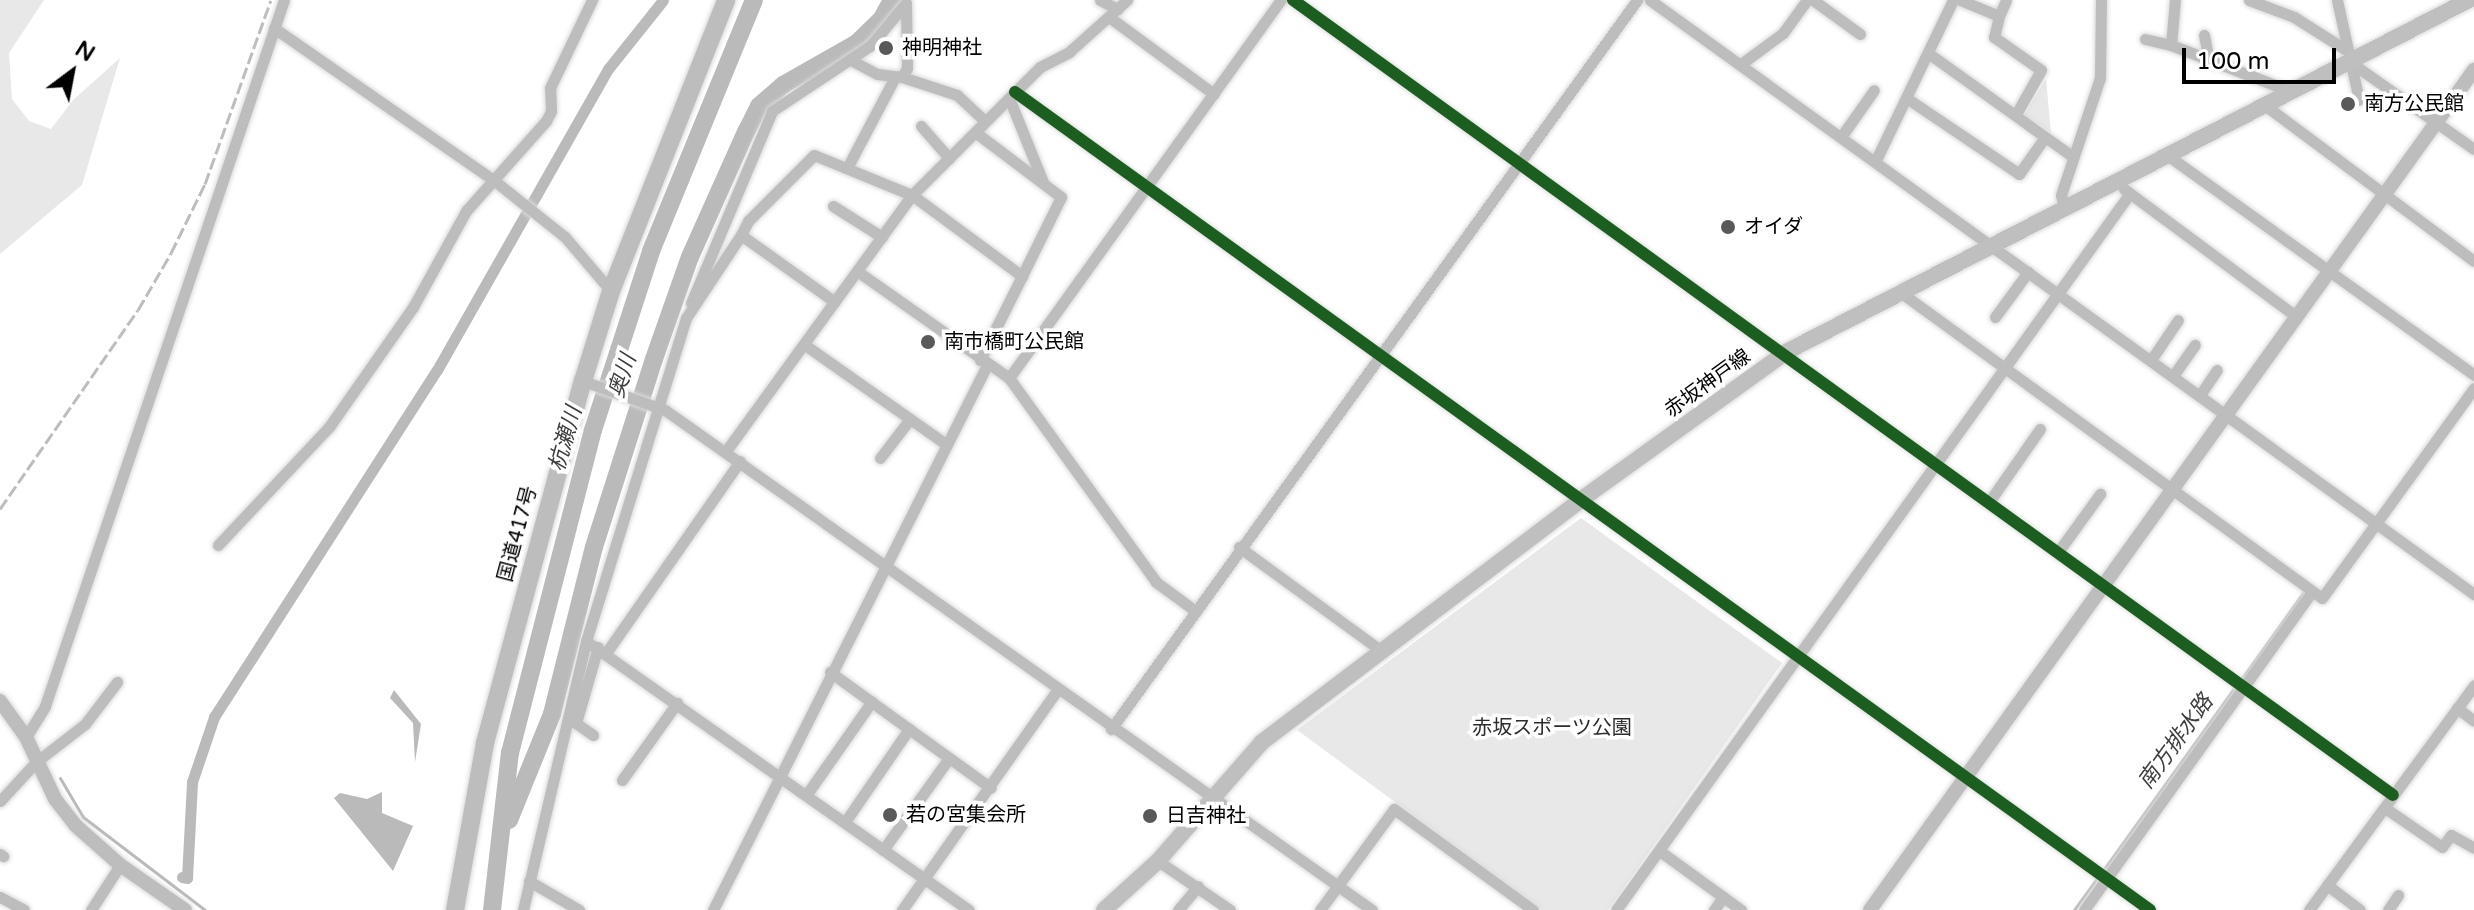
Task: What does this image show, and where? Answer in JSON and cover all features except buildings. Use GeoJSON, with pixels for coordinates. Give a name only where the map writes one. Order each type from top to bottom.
{"type":"FeatureCollection","features":[{"type":"Feature","properties":{"kind":"highway","name":"国道417号"},"geometry":{"type":"LineString","coordinates":[[455,910],[485,743],[611,291],[726,0]]}},
{"type":"Feature","properties":{"kind":"main road","name":"赤坂神戸線"},"geometry":{"type":"LineString","coordinates":[[1112,908],[1158,861],[1262,742],[1579,501],[1786,352],[2293,92],[2348,56],[2469,0]]}},
{"type":"Feature","properties":{"kind":"street"},"geometry":{"type":"LineString","coordinates":[[26,737],[45,706],[284,0]]}},
{"type":"Feature","properties":{"kind":"street"},"geometry":{"type":"LineString","coordinates":[[218,545],[337,417],[413,307],[491,178],[551,111],[550,88],[592,0]]}},
{"type":"Feature","properties":{"kind":"street"},"geometry":{"type":"LineString","coordinates":[[1100,0],[1214,94]]}},
{"type":"Feature","properties":{"kind":"street"},"geometry":{"type":"LineString","coordinates":[[726,451],[912,195],[1012,95],[1127,0]]}},
{"type":"Feature","properties":{"kind":"street"},"geometry":{"type":"LineString","coordinates":[[1009,378],[1281,0]]}},
{"type":"Feature","properties":{"kind":"street"},"geometry":{"type":"LineString","coordinates":[[1293,0],[1786,352],[2393,795]]}},
{"type":"Feature","properties":{"kind":"street"},"geometry":{"type":"LineString","coordinates":[[1111,729],[1239,547],[1637,0]]}},
{"type":"Feature","properties":{"kind":"street"},"geometry":{"type":"LineString","coordinates":[[1650,0],[2474,594]]}},
{"type":"Feature","properties":{"kind":"street"},"geometry":{"type":"LineString","coordinates":[[1741,64],[1783,33],[1807,0]]}},
{"type":"Feature","properties":{"kind":"street"},"geometry":{"type":"LineString","coordinates":[[1813,0],[1860,34]]}},
{"type":"Feature","properties":{"kind":"street"},"geometry":{"type":"LineString","coordinates":[[1875,162],[1908,99],[1953,0]]}},
{"type":"Feature","properties":{"kind":"street"},"geometry":{"type":"LineString","coordinates":[[1960,0],[1999,16]]}},
{"type":"Feature","properties":{"kind":"street"},"geometry":{"type":"LineString","coordinates":[[2006,0],[1994,37],[2041,70],[2042,77],[2016,114]]}},
{"type":"Feature","properties":{"kind":"street"},"geometry":{"type":"LineString","coordinates":[[2064,207],[2061,195],[2100,78],[2101,0]]}},
{"type":"Feature","properties":{"kind":"street"},"geometry":{"type":"LineString","coordinates":[[2171,45],[2175,0]]}},
{"type":"Feature","properties":{"kind":"street"},"geometry":{"type":"LineString","coordinates":[[2249,0],[2294,17],[2474,149]]}},
{"type":"Feature","properties":{"kind":"street"},"geometry":{"type":"LineString","coordinates":[[2337,0],[2359,100]]}},
{"type":"Feature","properties":{"kind":"street"},"geometry":{"type":"LineString","coordinates":[[523,910],[586,641],[653,404],[772,111],[788,96],[851,60],[887,30],[906,1]]}},
{"type":"Feature","properties":{"kind":"street"},"geometry":{"type":"LineString","coordinates":[[847,168],[898,77],[907,68],[906,1]]}},
{"type":"Feature","properties":{"kind":"street"},"geometry":{"type":"LineString","coordinates":[[274,28],[491,178],[565,237],[611,291]]}},
{"type":"Feature","properties":{"kind":"street"},"geometry":{"type":"LineString","coordinates":[[2204,35],[2209,60]]}},
{"type":"Feature","properties":{"kind":"street"},"geometry":{"type":"LineString","coordinates":[[2145,39],[2171,45],[2293,92]]}},
{"type":"Feature","properties":{"kind":"street"},"geometry":{"type":"LineString","coordinates":[[1928,53],[2073,157]]}},
{"type":"Feature","properties":{"kind":"street"},"geometry":{"type":"LineString","coordinates":[[851,60],[916,86],[957,95],[985,121]]}},
{"type":"Feature","properties":{"kind":"street"},"geometry":{"type":"LineString","coordinates":[[1870,910],[2474,70]]}},
{"type":"Feature","properties":{"kind":"street"},"geometry":{"type":"LineString","coordinates":[[1841,137],[1874,90]]}},
{"type":"Feature","properties":{"kind":"street"},"geometry":{"type":"LineString","coordinates":[[1012,95],[1045,185]]}},
{"type":"Feature","properties":{"kind":"street"},"geometry":{"type":"LineString","coordinates":[[1012,95],[2150,910]]}},
{"type":"Feature","properties":{"kind":"street"},"geometry":{"type":"LineString","coordinates":[[1908,99],[2019,174],[2045,137]]}},
{"type":"Feature","properties":{"kind":"street"},"geometry":{"type":"LineString","coordinates":[[2266,106],[2474,261]]}},
{"type":"Feature","properties":{"kind":"street"},"geometry":{"type":"LineString","coordinates":[[921,126],[949,158]]}},
{"type":"Feature","properties":{"kind":"street"},"geometry":{"type":"LineString","coordinates":[[714,909],[946,444],[1061,197],[975,132]]}},
{"type":"Feature","properties":{"kind":"street"},"geometry":{"type":"LineString","coordinates":[[686,318],[748,221],[814,155],[912,195],[1022,276]]}},
{"type":"Feature","properties":{"kind":"street"},"geometry":{"type":"LineString","coordinates":[[2167,155],[2474,375]]}},
{"type":"Feature","properties":{"kind":"street"},"geometry":{"type":"LineString","coordinates":[[2114,182],[2297,317]]}},
{"type":"Feature","properties":{"kind":"street"},"geometry":{"type":"LineString","coordinates":[[1616,910],[1661,852],[2130,193]]}},
{"type":"Feature","properties":{"kind":"street"},"geometry":{"type":"LineString","coordinates":[[833,206],[882,237]]}},
{"type":"Feature","properties":{"kind":"street"},"geometry":{"type":"LineString","coordinates":[[741,235],[835,302]]}},
{"type":"Feature","properties":{"kind":"street"},"geometry":{"type":"LineString","coordinates":[[857,271],[1009,378],[1156,582],[1194,610]]}},
{"type":"Feature","properties":{"kind":"street"},"geometry":{"type":"LineString","coordinates":[[1995,317],[2028,272]]}},
{"type":"Feature","properties":{"kind":"street"},"geometry":{"type":"LineString","coordinates":[[1900,292],[2322,598],[2474,388]]}},
{"type":"Feature","properties":{"kind":"street"},"geometry":{"type":"LineString","coordinates":[[2151,360],[2178,320]]}},
{"type":"Feature","properties":{"kind":"street"},"geometry":{"type":"LineString","coordinates":[[805,345],[946,444]]}},
{"type":"Feature","properties":{"kind":"street"},"geometry":{"type":"LineString","coordinates":[[2173,376],[2195,345]]}},
{"type":"Feature","properties":{"kind":"street"},"geometry":{"type":"LineString","coordinates":[[2200,395],[2217,370]]}},
{"type":"Feature","properties":{"kind":"street"},"geometry":{"type":"LineString","coordinates":[[588,382],[653,404],[726,451],[1111,729],[1372,910]]}},
{"type":"Feature","properties":{"kind":"street"},"geometry":{"type":"LineString","coordinates":[[880,458],[910,419]]}},
{"type":"Feature","properties":{"kind":"street"},"geometry":{"type":"LineString","coordinates":[[1989,502],[2040,429]]}},
{"type":"Feature","properties":{"kind":"street"},"geometry":{"type":"LineString","coordinates":[[593,735],[576,723],[602,650],[740,461]]}},
{"type":"Feature","properties":{"kind":"street"},"geometry":{"type":"LineString","coordinates":[[2058,552],[2100,494]]}},
{"type":"Feature","properties":{"kind":"street"},"geometry":{"type":"LineString","coordinates":[[1239,547],[1380,650]]}},
{"type":"Feature","properties":{"kind":"street"},"geometry":{"type":"LineString","coordinates":[[2084,910],[2312,592]]}},
{"type":"Feature","properties":{"kind":"street"},"geometry":{"type":"LineString","coordinates":[[586,641],[969,910]]}},
{"type":"Feature","properties":{"kind":"street"},"geometry":{"type":"LineString","coordinates":[[830,672],[991,788]]}},
{"type":"Feature","properties":{"kind":"street"},"geometry":{"type":"LineString","coordinates":[[0,801],[36,762],[85,724],[117,682]]}},
{"type":"Feature","properties":{"kind":"street"},"geometry":{"type":"LineString","coordinates":[[2309,910],[2474,685]]}},
{"type":"Feature","properties":{"kind":"street"},"geometry":{"type":"LineString","coordinates":[[902,910],[1058,689]]}},
{"type":"Feature","properties":{"kind":"street"},"geometry":{"type":"LineString","coordinates":[[0,701],[26,737],[36,762],[68,816],[120,865],[185,910]]}},
{"type":"Feature","properties":{"kind":"street"},"geometry":{"type":"LineString","coordinates":[[807,794],[872,701]]}},
{"type":"Feature","properties":{"kind":"street"},"geometry":{"type":"LineString","coordinates":[[622,780],[677,703]]}},
{"type":"Feature","properties":{"kind":"street"},"geometry":{"type":"LineString","coordinates":[[2457,708],[2474,721]]}},
{"type":"Feature","properties":{"kind":"street"},"geometry":{"type":"LineString","coordinates":[[845,822],[909,729]]}},
{"type":"Feature","properties":{"kind":"street"},"geometry":{"type":"LineString","coordinates":[[883,850],[949,758]]}},
{"type":"Feature","properties":{"kind":"street"},"geometry":{"type":"LineString","coordinates":[[2385,808],[2442,847],[2451,835],[2474,848]]}},
{"type":"Feature","properties":{"kind":"street"},"geometry":{"type":"LineString","coordinates":[[1320,910],[1394,809],[1533,910]]}},
{"type":"Feature","properties":{"kind":"street"},"geometry":{"type":"LineString","coordinates":[[1661,852],[1741,910]]}},
{"type":"Feature","properties":{"kind":"street"},"geometry":{"type":"LineString","coordinates":[[1158,861],[1230,910]]}},
{"type":"Feature","properties":{"kind":"street"},"geometry":{"type":"LineString","coordinates":[[91,910],[120,865]]}},
{"type":"Feature","properties":{"kind":"street"},"geometry":{"type":"LineString","coordinates":[[529,881],[579,910]]}},
{"type":"Feature","properties":{"kind":"street"},"geometry":{"type":"LineString","coordinates":[[2327,885],[2360,910]]}},
{"type":"Feature","properties":{"kind":"street"},"geometry":{"type":"LineString","coordinates":[[1178,910],[1198,886]]}},
{"type":"Feature","properties":{"kind":"street"},"geometry":{"type":"LineString","coordinates":[[2388,910],[2398,895]]}},
{"type":"Feature","properties":{"kind":"street"},"geometry":{"type":"LineString","coordinates":[[0,897],[24,910]]}},
{"type":"Feature","properties":{"kind":"street"},"geometry":{"type":"LineString","coordinates":[[1714,910],[1723,897]]}},
{"type":"Feature","properties":{"kind":"green space"},"geometry":{"type":"Polygon","coordinates":[[[0,0],[44,0],[9,53],[12,99],[29,121],[51,129],[73,100],[120,58],[82,185],[0,254],[0,0]]]}},
{"type":"Feature","properties":{"kind":"green space"},"geometry":{"type":"Polygon","coordinates":[[[2046,79],[2051,133],[2024,115],[2046,79]]]}},
{"type":"Feature","properties":{"kind":"green space","name":"赤坂スポーツ公園"},"geometry":{"type":"Polygon","coordinates":[[[1581,518],[1782,663],[1608,910],[1542,910],[1297,730],[1581,518]]]}},
{"type":"Feature","properties":{"kind":"shaded area"},"geometry":{"type":"Polygon","coordinates":[[[394,690],[421,724],[415,762],[413,723],[390,698],[394,690]]]}},
{"type":"Feature","properties":{"kind":"shaded area"},"geometry":{"type":"Polygon","coordinates":[[[382,792],[382,813],[413,826],[393,871],[334,798],[340,793],[367,799],[382,792]]]}},
{"type":"Feature","properties":{"kind":"waterway"},"geometry":{"type":"LineString","coordinates":[[182,877],[187,878],[192,782],[214,717],[437,370],[608,69],[663,0]]}},
{"type":"Feature","properties":{"kind":"waterway","name":"杭瀬川"},"geometry":{"type":"LineString","coordinates":[[492,910],[510,753],[593,430],[651,251],[754,0]]}},
{"type":"Feature","properties":{"kind":"waterway","name":"奥川"},"geometry":{"type":"LineString","coordinates":[[509,820],[552,714],[594,547],[654,359],[690,257],[746,132],[759,106],[783,85],[857,43],[881,20],[892,0]]}},
{"type":"Feature","properties":{"kind":"waterway","name":"南方排水路"},"geometry":{"type":"LineString","coordinates":[[2240,681],[2303,593]]}},
{"type":"Feature","properties":{"kind":"waterway","name":"南方排水路"},"geometry":{"type":"LineString","coordinates":[[2102,872],[2235,687]]}},
{"type":"Feature","properties":{"kind":"waterway"},"geometry":{"type":"LineString","coordinates":[[60,778],[83,817],[205,910]]}},
{"type":"Feature","properties":{"kind":"waterway","name":"南方排水路"},"geometry":{"type":"LineString","coordinates":[[2074,910],[2097,878]]}},
{"type":"Feature","properties":{"kind":"railway"},"geometry":{"type":"LineString","coordinates":[[0,509],[138,310],[171,253],[205,184],[271,0]]}},
{"type":"Feature","properties":{"kind":"cycle path"},"geometry":{"type":"LineString","coordinates":[[1293,0],[2393,795]]}},
{"type":"Feature","properties":{"kind":"cycle path"},"geometry":{"type":"LineString","coordinates":[[1015,92],[2150,910]]}},
{"type":"Feature","properties":{"kind":"place","name":"神明神社"},"geometry":{"type":"Point","coordinates":[886,48]}},
{"type":"Feature","properties":{"kind":"place","name":"南方公民館"},"geometry":{"type":"Point","coordinates":[2348,104]}},
{"type":"Feature","properties":{"kind":"place","name":"オイダ"},"geometry":{"type":"Point","coordinates":[1728,227]}},
{"type":"Feature","properties":{"kind":"place","name":"南市橋町公民館"},"geometry":{"type":"Point","coordinates":[928,342]}},
{"type":"Feature","properties":{"kind":"place","name":"若の宮集会所"},"geometry":{"type":"Point","coordinates":[890,815]}},
{"type":"Feature","properties":{"kind":"place","name":"日吉神社"},"geometry":{"type":"Point","coordinates":[1150,816]}}]}
